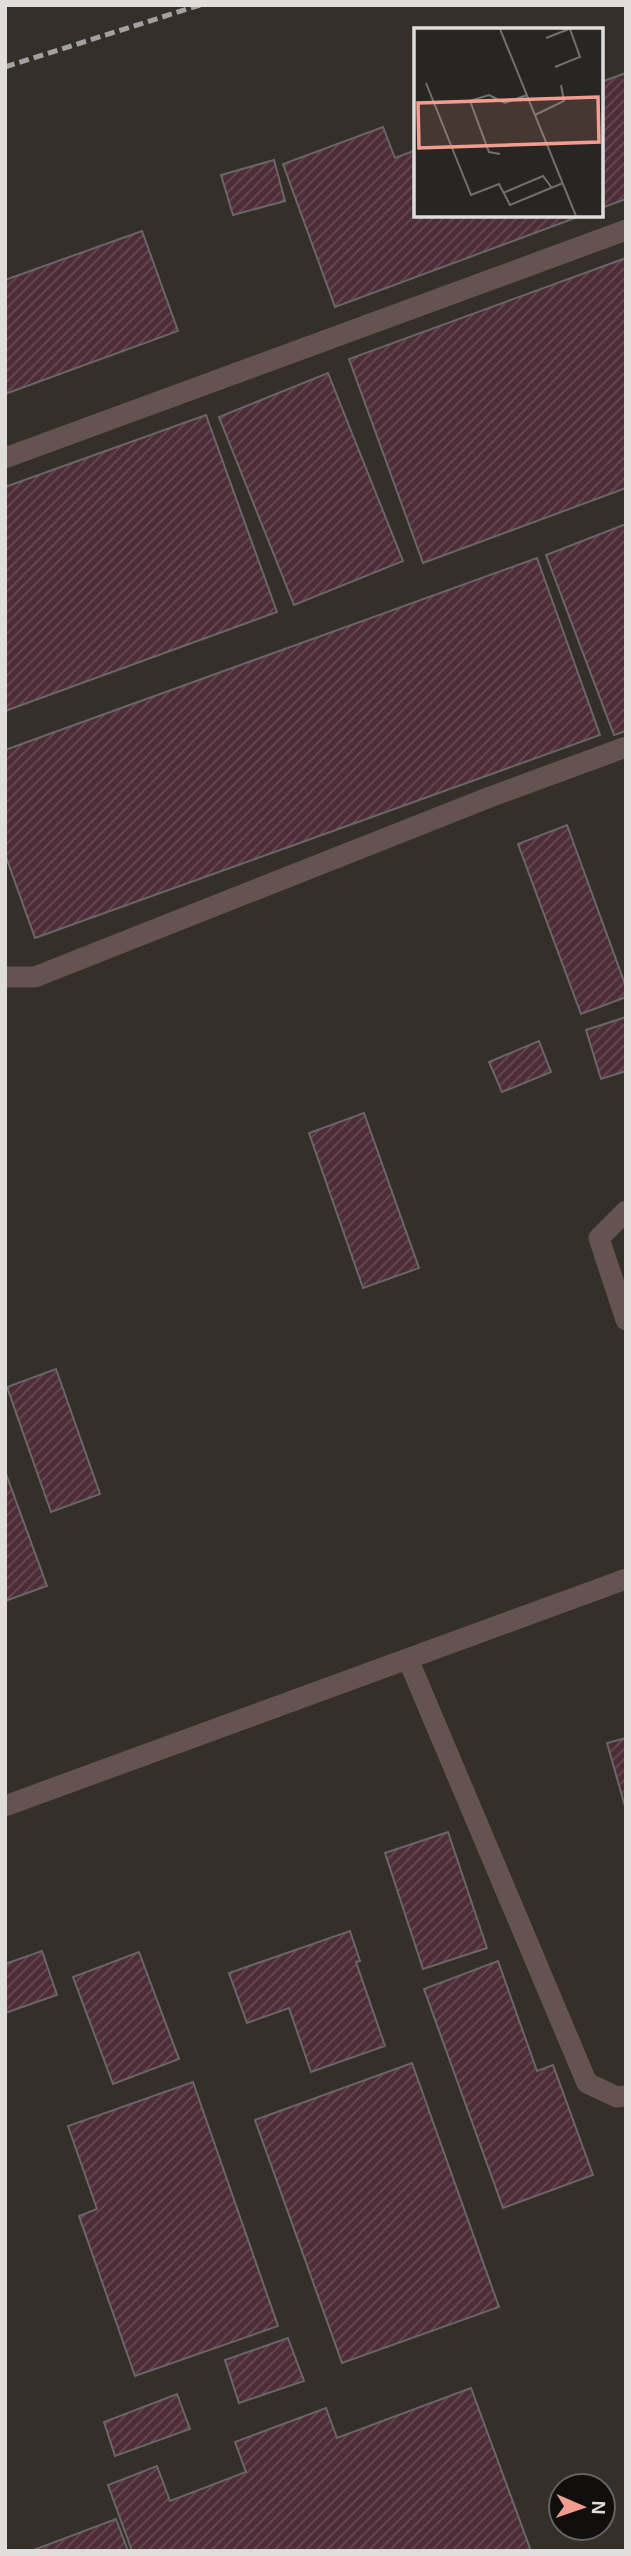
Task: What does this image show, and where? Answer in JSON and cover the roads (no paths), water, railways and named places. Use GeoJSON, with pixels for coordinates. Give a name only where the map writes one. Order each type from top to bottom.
{"type":"FeatureCollection","features":[{"type":"Feature","properties":{"kind":"street"},"geometry":{"type":"LineString","coordinates":[[5,458],[626,230]]}},
{"type":"Feature","properties":{"kind":"street"},"geometry":{"type":"LineString","coordinates":[[5,977],[35,977],[477,802],[626,747]]}},
{"type":"Feature","properties":{"kind":"street"},"geometry":{"type":"LineString","coordinates":[[626,1212],[598,1238],[626,1320]]}},
{"type":"Feature","properties":{"kind":"street"},"geometry":{"type":"LineString","coordinates":[[5,1806],[626,1579]]}},
{"type":"Feature","properties":{"kind":"street"},"geometry":{"type":"LineString","coordinates":[[408,1659],[587,2083],[617,2096],[626,2096]]}},
{"type":"Feature","properties":{"kind":"railway"},"geometry":{"type":"LineString","coordinates":[[5,67],[200,5]]}}]}
